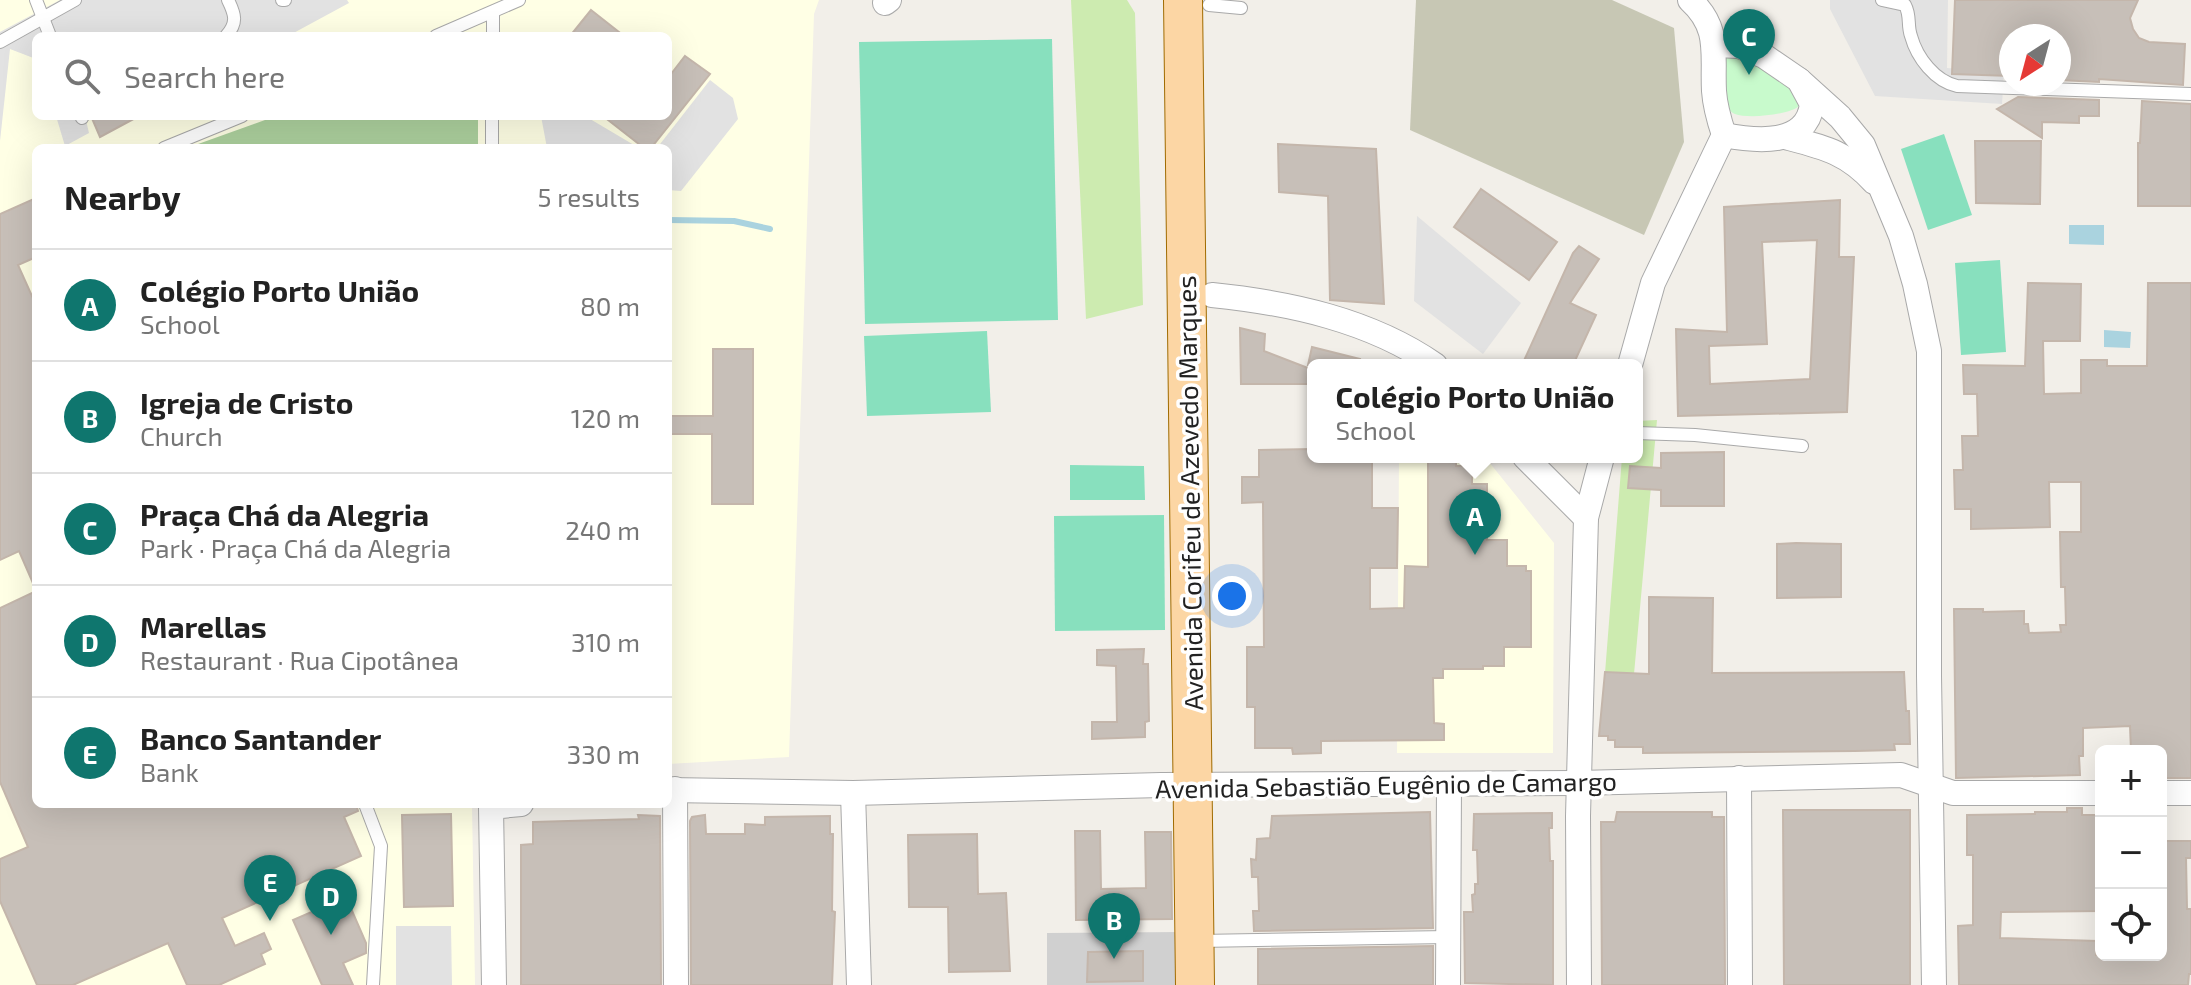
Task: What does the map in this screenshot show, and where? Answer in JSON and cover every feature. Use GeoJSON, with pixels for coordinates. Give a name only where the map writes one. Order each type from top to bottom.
{"type":"FeatureCollection","features":[{"type":"Feature","properties":{"kind":"main road","name":"Avenida Corifeu de Azevedo Marques"},"geometry":{"type":"LineString","coordinates":[[1210,3],[1185,147],[1207,941],[1220,985]]}},
{"type":"Feature","properties":{"kind":"main road","name":"Avenida Corifeu de Azevedo Marques"},"geometry":{"type":"LineString","coordinates":[[1205,785],[1212,295],[1210,3]]}},
{"type":"Feature","properties":{"kind":"main road"},"geometry":{"type":"LineString","coordinates":[[1185,147],[1195,161],[1200,288],[1212,295]]}},
{"type":"Feature","properties":{"kind":"main road","name":"Avenida Corifeu de Azevedo Marques"},"geometry":{"type":"LineString","coordinates":[[1195,985],[1207,941]]}},
{"type":"Feature","properties":{"kind":"street"},"geometry":{"type":"LineString","coordinates":[[1632,359],[1653,283],[1724,135],[1716,111],[1714,91],[1715,45],[1700,9],[1690,0]]}},
{"type":"Feature","properties":{"kind":"street"},"geometry":{"type":"LineString","coordinates":[[1715,45],[1739,46],[1764,56],[1799,80],[1840,117],[1863,145],[1901,236],[1912,272],[1929,351],[1930,786],[1934,985]]}},
{"type":"Feature","properties":{"kind":"street"},"geometry":{"type":"LineString","coordinates":[[1785,137],[1800,130],[1811,113],[1812,104],[1799,80]]}},
{"type":"Feature","properties":{"kind":"street"},"geometry":{"type":"LineString","coordinates":[[1724,135],[1745,139],[1785,137],[1843,154],[1861,167],[1881,189]]}},
{"type":"Feature","properties":{"kind":"street"},"geometry":{"type":"LineString","coordinates":[[1212,295],[1311,311],[1407,345],[1427,359]]}},
{"type":"Feature","properties":{"kind":"street"},"geometry":{"type":"LineString","coordinates":[[1531,463],[1586,518]]}},
{"type":"Feature","properties":{"kind":"street"},"geometry":{"type":"LineString","coordinates":[[1579,985],[1578,783],[1586,518],[1600,463]]}},
{"type":"Feature","properties":{"kind":"street","name":"Avenida Sebastião Eugênio de Camargo"},"geometry":{"type":"LineString","coordinates":[[672,790],[853,793],[1205,785],[1578,783],[1901,775],[1953,793],[2095,793]]}},
{"type":"Feature","properties":{"kind":"street"},"geometry":{"type":"LineString","coordinates":[[1739,778],[1740,985]]}},
{"type":"Feature","properties":{"kind":"street"},"geometry":{"type":"LineString","coordinates":[[1448,985],[1449,784]]}},
{"type":"Feature","properties":{"kind":"street"},"geometry":{"type":"LineString","coordinates":[[672,790],[676,985]]}},
{"type":"Feature","properties":{"kind":"street"},"geometry":{"type":"LineString","coordinates":[[853,793],[859,985]]}},
{"type":"Feature","properties":{"kind":"street"},"geometry":{"type":"LineString","coordinates":[[2167,793],[2191,793]]}},
{"type":"Feature","properties":{"kind":"street"},"geometry":{"type":"LineString","coordinates":[[491,808],[494,985]]}},
{"type":"Feature","properties":{"kind":"lane"},"geometry":{"type":"LineString","coordinates":[[36,0],[48,32]]}},
{"type":"Feature","properties":{"kind":"lane"},"geometry":{"type":"LineString","coordinates":[[0,42],[75,0]]}},
{"type":"Feature","properties":{"kind":"lane"},"geometry":{"type":"LineString","coordinates":[[228,0],[235,15],[235,23],[229,32]]}},
{"type":"Feature","properties":{"kind":"lane"},"geometry":{"type":"LineString","coordinates":[[446,32],[519,0]]}},
{"type":"Feature","properties":{"kind":"lane"},"geometry":{"type":"LineString","coordinates":[[1882,0],[1905,5],[1909,12],[1911,36],[1932,73],[1942,83],[2191,94]]}},
{"type":"Feature","properties":{"kind":"lane"},"geometry":{"type":"LineString","coordinates":[[493,13],[493,32]]}},
{"type":"Feature","properties":{"kind":"lane"},"geometry":{"type":"LineString","coordinates":[[174,144],[232,120]]}},
{"type":"Feature","properties":{"kind":"lane"},"geometry":{"type":"LineString","coordinates":[[492,120],[492,144]]}},
{"type":"Feature","properties":{"kind":"lane"},"geometry":{"type":"LineString","coordinates":[[1643,433],[1802,446]]}},
{"type":"Feature","properties":{"kind":"lane"},"geometry":{"type":"LineString","coordinates":[[367,808],[381,846],[373,985]]}},
{"type":"Feature","properties":{"kind":"lane"},"geometry":{"type":"LineString","coordinates":[[1207,941],[1448,937]]}},
{"type":"Feature","properties":{"kind":"shaded area"},"geometry":{"type":"Polygon","coordinates":[[[0,0],[819,0],[814,14],[789,757],[672,764],[672,144],[32,144],[32,808],[472,808],[475,985],[0,985],[0,0]]]}},
{"type":"Feature","properties":{"kind":"shaded area"},"geometry":{"type":"Polygon","coordinates":[[[60,0],[347,0],[349,3],[295,32],[32,32],[32,57],[10,49],[0,141],[0,32],[60,0]]]}},
{"type":"Feature","properties":{"kind":"shaded area"},"geometry":{"type":"Polygon","coordinates":[[[1416,0],[1612,0],[1674,28],[1684,142],[1644,235],[1410,130],[1416,0]]]}},
{"type":"Feature","properties":{"kind":"shaded area"},"geometry":{"type":"Polygon","coordinates":[[[1830,0],[1948,0],[1947,68],[1999,72],[2002,104],[1875,96],[1830,9],[1830,0]]]}},
{"type":"Feature","properties":{"kind":"shaded area"},"geometry":{"type":"Polygon","coordinates":[[[710,80],[733,98],[738,119],[681,191],[672,190],[672,144],[660,144],[710,80]]]}},
{"type":"Feature","properties":{"kind":"shaded area"},"geometry":{"type":"Polygon","coordinates":[[[57,120],[86,120],[89,133],[64,144],[57,120]]]}},
{"type":"Feature","properties":{"kind":"shaded area"},"geometry":{"type":"Polygon","coordinates":[[[542,120],[592,120],[632,144],[546,144],[542,120]]]}},
{"type":"Feature","properties":{"kind":"shaded area"},"geometry":{"type":"Polygon","coordinates":[[[1417,216],[1521,303],[1483,354],[1414,301],[1417,216]]]}},
{"type":"Feature","properties":{"kind":"shaded area"},"geometry":{"type":"Polygon","coordinates":[[[1399,463],[1490,463],[1554,543],[1553,753],[1397,753],[1399,463]]]}},
{"type":"Feature","properties":{"kind":"shaded area"},"geometry":{"type":"Polygon","coordinates":[[[396,926],[451,926],[452,985],[396,985],[396,926]]]}},
{"type":"Feature","properties":{"kind":"shaded area"},"geometry":{"type":"Polygon","coordinates":[[[1181,932],[1181,985],[1047,985],[1047,933],[1181,932]]]}},
{"type":"Feature","properties":{"kind":"green space"},"geometry":{"type":"Polygon","coordinates":[[[1071,0],[1127,0],[1135,13],[1143,305],[1086,319],[1071,0]]]}},
{"type":"Feature","properties":{"kind":"green space"},"geometry":{"type":"Polygon","coordinates":[[[1052,39],[1058,320],[865,324],[859,42],[1052,39]]]}},
{"type":"Feature","properties":{"kind":"green space"},"geometry":{"type":"Polygon","coordinates":[[[1723,49],[1744,55],[1768,70],[1789,88],[1799,106],[1787,112],[1768,115],[1749,116],[1731,112],[1725,106],[1723,49]]]}},
{"type":"Feature","properties":{"kind":"green space"},"geometry":{"type":"Polygon","coordinates":[[[265,120],[478,120],[478,144],[198,144],[265,120]]]}},
{"type":"Feature","properties":{"kind":"green space"},"geometry":{"type":"Polygon","coordinates":[[[1944,134],[1972,215],[1928,230],[1901,149],[1944,134]]]}},
{"type":"Feature","properties":{"kind":"green space"},"geometry":{"type":"Polygon","coordinates":[[[2000,260],[2006,352],[1961,355],[1955,263],[2000,260]]]}},
{"type":"Feature","properties":{"kind":"green space"},"geometry":{"type":"Polygon","coordinates":[[[987,331],[991,412],[867,416],[864,336],[987,331]]]}},
{"type":"Feature","properties":{"kind":"green space"},"geometry":{"type":"Polygon","coordinates":[[[1657,420],[1634,674],[1605,673],[1622,463],[1643,463],[1643,421],[1657,420]]]}},
{"type":"Feature","properties":{"kind":"green space"},"geometry":{"type":"Polygon","coordinates":[[[1070,465],[1144,466],[1145,500],[1070,500],[1070,465]]]}},
{"type":"Feature","properties":{"kind":"green space"},"geometry":{"type":"Polygon","coordinates":[[[1164,515],[1165,630],[1055,631],[1054,516],[1164,515]]]}},
{"type":"Feature","properties":{"kind":"water"},"geometry":{"type":"Polygon","coordinates":[[[2069,225],[2104,225],[2104,245],[2069,244],[2069,225]]]}},
{"type":"Feature","properties":{"kind":"water"},"geometry":{"type":"Polygon","coordinates":[[[2104,330],[2131,332],[2130,348],[2104,347],[2104,330]]]}},
{"type":"Feature","properties":{"kind":"building"},"geometry":{"type":"Polygon","coordinates":[[[1955,0],[2138,0],[2130,18],[2139,38],[2149,42],[2185,44],[2183,85],[2099,79],[2099,82],[2071,81],[2071,24],[1999,24],[1999,76],[1952,74],[1955,0]]]}},
{"type":"Feature","properties":{"kind":"building"},"geometry":{"type":"Polygon","coordinates":[[[591,10],[619,32],[573,32],[591,10]]]}},
{"type":"Feature","properties":{"kind":"building"},"geometry":{"type":"Polygon","coordinates":[[[685,56],[710,74],[654,144],[639,144],[608,120],[672,120],[672,73],[685,56]]]}},
{"type":"Feature","properties":{"kind":"building"},"geometry":{"type":"Polygon","coordinates":[[[2018,97],[2099,100],[2099,116],[2079,116],[2079,123],[2042,122],[2042,138],[1997,109],[2018,97]]]}},
{"type":"Feature","properties":{"kind":"building"},"geometry":{"type":"Polygon","coordinates":[[[2142,101],[2191,104],[2191,206],[2138,206],[2142,101]]]}},
{"type":"Feature","properties":{"kind":"building"},"geometry":{"type":"Polygon","coordinates":[[[93,120],[132,120],[100,137],[93,120]]]}},
{"type":"Feature","properties":{"kind":"building"},"geometry":{"type":"Polygon","coordinates":[[[1975,141],[2041,141],[2040,204],[1976,203],[1975,141]]]}},
{"type":"Feature","properties":{"kind":"building"},"geometry":{"type":"Polygon","coordinates":[[[1278,144],[1376,149],[1384,304],[1330,300],[1328,196],[1279,192],[1278,144]]]}},
{"type":"Feature","properties":{"kind":"building"},"geometry":{"type":"Polygon","coordinates":[[[1481,189],[1557,242],[1529,280],[1454,227],[1481,189]]]}},
{"type":"Feature","properties":{"kind":"building"},"geometry":{"type":"Polygon","coordinates":[[[32,200],[32,259],[18,265],[32,296],[32,581],[19,551],[0,560],[0,214],[32,200]]]}},
{"type":"Feature","properties":{"kind":"building"},"geometry":{"type":"Polygon","coordinates":[[[1840,200],[1839,257],[1854,257],[1847,412],[1678,416],[1676,329],[1727,332],[1724,207],[1840,200]],[[1817,240],[1762,242],[1767,344],[1709,346],[1710,384],[1810,379],[1817,240]]]}},
{"type":"Feature","properties":{"kind":"building"},"geometry":{"type":"Polygon","coordinates":[[[1579,246],[1599,259],[1570,303],[1596,315],[1576,359],[1525,359],[1579,246]]]}},
{"type":"Feature","properties":{"kind":"building"},"geometry":{"type":"Polygon","coordinates":[[[2028,283],[2081,284],[2080,341],[2043,341],[2044,394],[2081,393],[2081,360],[2107,360],[2107,366],[2147,366],[2148,283],[2191,283],[2191,778],[2167,778],[2167,745],[2131,745],[2130,726],[2083,728],[2080,775],[1956,778],[1954,609],[2024,611],[2024,624],[2028,624],[2029,633],[2061,632],[2060,625],[2066,625],[2065,587],[2061,587],[2060,532],[2081,532],[2081,482],[2049,482],[2050,527],[1971,529],[1971,509],[1955,509],[1954,470],[1963,470],[1962,436],[1978,436],[1977,394],[1964,394],[1963,365],[2025,366],[2028,283]]]}},
{"type":"Feature","properties":{"kind":"building"},"geometry":{"type":"Polygon","coordinates":[[[1240,328],[1265,334],[1264,351],[1307,368],[1307,384],[1241,384],[1240,328]]]}},
{"type":"Feature","properties":{"kind":"building"},"geometry":{"type":"Polygon","coordinates":[[[1312,347],[1360,359],[1309,359],[1312,347]]]}},
{"type":"Feature","properties":{"kind":"building"},"geometry":{"type":"Polygon","coordinates":[[[713,349],[753,349],[753,504],[712,504],[712,434],[672,434],[672,416],[713,416],[713,349]]]}},
{"type":"Feature","properties":{"kind":"building"},"geometry":{"type":"Polygon","coordinates":[[[1307,449],[1307,463],[1372,463],[1372,508],[1398,508],[1397,568],[1370,568],[1370,609],[1404,608],[1405,566],[1428,567],[1428,463],[1472,466],[1472,484],[1487,484],[1487,540],[1507,540],[1507,566],[1526,566],[1526,571],[1531,571],[1531,647],[1504,647],[1504,666],[1443,669],[1443,678],[1433,678],[1434,723],[1444,724],[1444,740],[1321,741],[1321,753],[1293,754],[1292,748],[1255,748],[1255,707],[1247,707],[1247,647],[1264,647],[1263,502],[1242,503],[1242,477],[1259,477],[1259,450],[1307,449]]]}},
{"type":"Feature","properties":{"kind":"building"},"geometry":{"type":"Polygon","coordinates":[[[1724,452],[1724,506],[1661,506],[1661,490],[1628,488],[1630,466],[1661,468],[1661,453],[1724,452]]]}},
{"type":"Feature","properties":{"kind":"building"},"geometry":{"type":"Polygon","coordinates":[[[1777,544],[1841,544],[1841,597],[1777,598],[1777,544]]]}},
{"type":"Feature","properties":{"kind":"building"},"geometry":{"type":"Polygon","coordinates":[[[32,593],[32,808],[357,808],[358,811],[344,817],[361,856],[222,918],[235,946],[264,933],[271,949],[261,954],[265,964],[219,985],[187,985],[168,943],[73,985],[37,985],[0,901],[0,859],[28,847],[0,782],[0,608],[32,593]]]}},
{"type":"Feature","properties":{"kind":"building"},"geometry":{"type":"Polygon","coordinates":[[[1649,597],[1713,598],[1712,673],[1904,672],[1910,744],[1894,744],[1895,750],[1855,751],[1643,753],[1643,747],[1615,747],[1615,740],[1599,736],[1605,672],[1649,674],[1649,597]]]}},
{"type":"Feature","properties":{"kind":"building"},"geometry":{"type":"Polygon","coordinates":[[[1144,649],[1143,664],[1148,664],[1149,721],[1145,722],[1145,737],[1092,739],[1092,722],[1117,722],[1116,666],[1097,665],[1097,650],[1144,649]]]}},
{"type":"Feature","properties":{"kind":"building"},"geometry":{"type":"Polygon","coordinates":[[[2067,808],[2082,808],[2082,815],[2095,815],[2095,911],[2001,912],[2000,938],[2095,941],[2095,961],[2167,961],[2167,841],[2191,841],[2191,858],[2186,858],[2187,909],[2191,909],[2191,974],[2188,985],[1959,985],[1958,926],[1973,925],[1973,855],[1967,855],[1967,815],[2067,812],[2067,808]]]}},
{"type":"Feature","properties":{"kind":"building"},"geometry":{"type":"Polygon","coordinates":[[[1783,810],[1910,810],[1910,985],[1784,985],[1783,810]]]}},
{"type":"Feature","properties":{"kind":"building"},"geometry":{"type":"Polygon","coordinates":[[[1430,812],[1433,928],[1254,931],[1253,911],[1259,911],[1258,877],[1252,877],[1251,859],[1256,860],[1257,839],[1270,838],[1272,816],[1430,812]]]}},
{"type":"Feature","properties":{"kind":"building"},"geometry":{"type":"Polygon","coordinates":[[[1617,812],[1712,812],[1712,817],[1724,817],[1725,985],[1602,985],[1601,822],[1615,822],[1617,812]]]}},
{"type":"Feature","properties":{"kind":"building"},"geometry":{"type":"Polygon","coordinates":[[[1552,813],[1552,828],[1549,828],[1550,861],[1553,861],[1553,985],[1465,983],[1464,912],[1473,912],[1472,895],[1475,894],[1475,884],[1478,884],[1477,850],[1473,850],[1474,814],[1552,813]]]}},
{"type":"Feature","properties":{"kind":"building"},"geometry":{"type":"Polygon","coordinates":[[[451,814],[453,906],[404,907],[402,815],[451,814]]]}},
{"type":"Feature","properties":{"kind":"building"},"geometry":{"type":"Polygon","coordinates":[[[638,815],[660,816],[661,985],[521,985],[521,845],[533,844],[533,822],[639,819],[638,815]]]}},
{"type":"Feature","properties":{"kind":"building"},"geometry":{"type":"Polygon","coordinates":[[[705,815],[706,834],[745,834],[745,824],[765,825],[765,817],[830,816],[830,834],[833,834],[832,911],[835,912],[832,985],[691,985],[690,821],[692,817],[705,815]]]}},
{"type":"Feature","properties":{"kind":"building"},"geometry":{"type":"Polygon","coordinates":[[[1075,831],[1100,831],[1101,889],[1146,888],[1145,832],[1171,832],[1172,919],[1076,920],[1075,831]]]}},
{"type":"Feature","properties":{"kind":"building"},"geometry":{"type":"Polygon","coordinates":[[[977,834],[978,894],[1006,893],[1010,971],[949,972],[948,907],[909,907],[908,835],[977,834]]]}},
{"type":"Feature","properties":{"kind":"building"},"geometry":{"type":"Polygon","coordinates":[[[346,897],[366,943],[366,953],[343,963],[353,985],[322,985],[293,920],[346,897]]]}},
{"type":"Feature","properties":{"kind":"building"},"geometry":{"type":"Polygon","coordinates":[[[1433,946],[1433,985],[1258,985],[1258,949],[1433,946]]]}},
{"type":"Feature","properties":{"kind":"building"},"geometry":{"type":"Polygon","coordinates":[[[1143,951],[1143,981],[1087,982],[1088,952],[1143,951]]]}},
{"type":"Feature","properties":{"kind":"waterway"},"geometry":{"type":"LineString","coordinates":[[672,220],[734,221],[770,229]]}},
{"type":"Feature","properties":{"kind":"place","name":"Praça Chá da Alegria"},"geometry":{"type":"Point","coordinates":[1749,75]}},
{"type":"Feature","properties":{"kind":"place","name":"Colégio Porto União"},"geometry":{"type":"Point","coordinates":[1475,555]}},
{"type":"Feature","properties":{"kind":"place","name":"Banco Santander"},"geometry":{"type":"Point","coordinates":[270,921]}},
{"type":"Feature","properties":{"kind":"place","name":"Marellas"},"geometry":{"type":"Point","coordinates":[331,935]}},
{"type":"Feature","properties":{"kind":"place","name":"Igreja de Cristo"},"geometry":{"type":"Point","coordinates":[1114,959]}}]}
